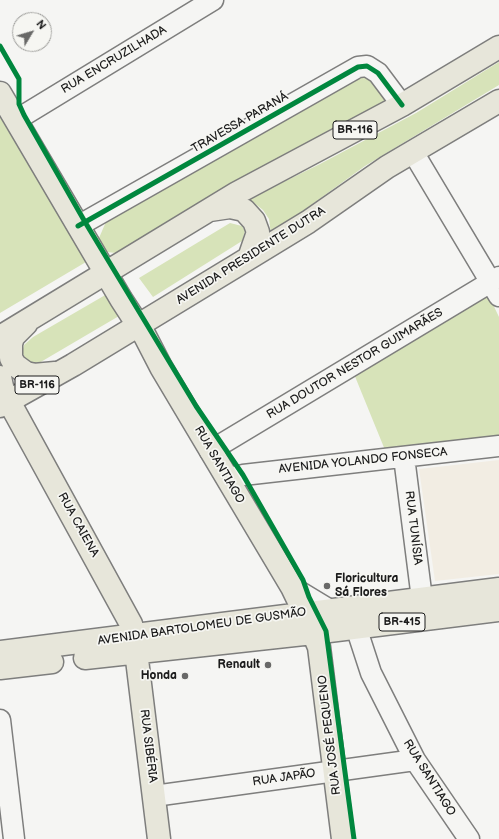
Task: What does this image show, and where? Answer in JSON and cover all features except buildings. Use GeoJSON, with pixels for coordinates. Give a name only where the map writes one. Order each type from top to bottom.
{"type":"FeatureCollection","features":[{"type":"Feature","properties":{"kind":"main road","name":"BR-116"},"geometry":{"type":"LineString","coordinates":[[6,337],[40,313],[237,193],[402,105],[499,47]]}},
{"type":"Feature","properties":{"kind":"main road","name":"RUA SANTIAGO"},"geometry":{"type":"LineString","coordinates":[[0,93],[121,300],[138,325],[210,451],[292,587],[307,627]]}},
{"type":"Feature","properties":{"kind":"main road","name":"AVENIDA PRESIDENTE DUTRA"},"geometry":{"type":"LineString","coordinates":[[2,392],[73,365],[308,222],[387,167],[499,101]]}},
{"type":"Feature","properties":{"kind":"main road"},"geometry":{"type":"LineString","coordinates":[[209,210],[230,207],[244,210],[254,220],[258,232],[248,258]]}},
{"type":"Feature","properties":{"kind":"main road"},"geometry":{"type":"LineString","coordinates":[[0,357],[6,337]]}},
{"type":"Feature","properties":{"kind":"main road"},"geometry":{"type":"LineString","coordinates":[[6,337],[11,358],[15,365],[26,373],[34,375],[49,374],[73,365]]}},
{"type":"Feature","properties":{"kind":"main road","name":"RUA CAIENA"},"geometry":{"type":"LineString","coordinates":[[2,392],[120,602],[131,624],[135,644]]}},
{"type":"Feature","properties":{"kind":"main road","name":"AVENIDA BARTOLOMEU DE GUSMÃO"},"geometry":{"type":"LineString","coordinates":[[307,627],[330,610],[499,589]]}},
{"type":"Feature","properties":{"kind":"main road","name":"AVENIDA BARTOLOMEU DE GUSMÃO"},"geometry":{"type":"LineString","coordinates":[[0,652],[135,644],[307,627],[356,627],[499,610]]}},
{"type":"Feature","properties":{"kind":"main road","name":"RUA JOSÉ PEQUENO"},"geometry":{"type":"LineString","coordinates":[[307,627],[319,647],[343,839]]}},
{"type":"Feature","properties":{"kind":"main road","name":"AVENIDA BARTOLOMEU DE GUSMÃO"},"geometry":{"type":"LineString","coordinates":[[0,668],[120,653],[135,644]]}},
{"type":"Feature","properties":{"kind":"main road","name":"RUA SIBÉRIA"},"geometry":{"type":"LineString","coordinates":[[135,644],[159,839]]}},
{"type":"Feature","properties":{"kind":"street","name":"RUA ENCRUZILHADA"},"geometry":{"type":"LineString","coordinates":[[16,120],[213,0]]}},
{"type":"Feature","properties":{"kind":"street","name":"TRAVESSA PARANÁ"},"geometry":{"type":"LineString","coordinates":[[78,226],[358,67],[367,66],[378,73],[402,105]]}},
{"type":"Feature","properties":{"kind":"street"},"geometry":{"type":"LineString","coordinates":[[413,152],[497,285]]}},
{"type":"Feature","properties":{"kind":"street","name":"RUA DOUTOR NESTOR GUIMARÃES"},"geometry":{"type":"LineString","coordinates":[[210,451],[497,285]]}},
{"type":"Feature","properties":{"kind":"street","name":"AVENIDA YOLANDO FONSECA"},"geometry":{"type":"LineString","coordinates":[[227,478],[499,446]]}},
{"type":"Feature","properties":{"kind":"street","name":"RUA TUNÍSIA"},"geometry":{"type":"LineString","coordinates":[[404,457],[422,599]]}},
{"type":"Feature","properties":{"kind":"street"},"geometry":{"type":"LineString","coordinates":[[292,587],[330,610]]}},
{"type":"Feature","properties":{"kind":"street","name":"RUA SANTIAGO"},"geometry":{"type":"LineString","coordinates":[[356,627],[371,673],[415,760],[469,839]]}},
{"type":"Feature","properties":{"kind":"street"},"geometry":{"type":"LineString","coordinates":[[0,720],[14,839]]}},
{"type":"Feature","properties":{"kind":"street","name":"RUA JAPÃO"},"geometry":{"type":"LineString","coordinates":[[154,796],[415,760]]}},
{"type":"Feature","properties":{"kind":"shaded area"},"geometry":{"type":"Polygon","coordinates":[[[499,460],[499,574],[435,581],[419,469],[499,460]]]}},
{"type":"Feature","properties":{"kind":"green space"},"geometry":{"type":"Polygon","coordinates":[[[499,62],[499,85],[365,166],[271,234],[269,219],[263,210],[249,199],[320,164],[416,113],[499,62]]]}},
{"type":"Feature","properties":{"kind":"green space"},"geometry":{"type":"Polygon","coordinates":[[[362,75],[369,79],[384,97],[385,101],[382,104],[123,251],[116,253],[107,252],[102,245],[99,238],[108,217],[362,75]]]}},
{"type":"Feature","properties":{"kind":"green space"},"geometry":{"type":"Polygon","coordinates":[[[0,117],[86,262],[0,313],[0,117]]]}},
{"type":"Feature","properties":{"kind":"green space"},"geometry":{"type":"Polygon","coordinates":[[[230,223],[242,226],[245,231],[242,241],[153,297],[139,278],[230,223]]]}},
{"type":"Feature","properties":{"kind":"green space"},"geometry":{"type":"Polygon","coordinates":[[[487,292],[499,317],[499,438],[385,450],[354,374],[487,292]]]}},
{"type":"Feature","properties":{"kind":"green space"},"geometry":{"type":"Polygon","coordinates":[[[107,294],[119,316],[39,363],[31,363],[26,360],[22,352],[24,345],[33,337],[107,294]]]}},
{"type":"Feature","properties":{"kind":"cycle path"},"geometry":{"type":"LineString","coordinates":[[0,46],[19,79],[19,104],[24,115],[85,222],[196,406],[243,475],[303,580],[309,597],[326,631],[354,839]]}},
{"type":"Feature","properties":{"kind":"cycle path"},"geometry":{"type":"LineString","coordinates":[[78,226],[358,67],[367,66],[378,73],[402,105]]}},
{"type":"Feature","properties":{"kind":"place","name":"Floricultura Sá Flores"},"geometry":{"type":"Point","coordinates":[327,586]}},
{"type":"Feature","properties":{"kind":"place","name":"Renault"},"geometry":{"type":"Point","coordinates":[268,665]}},
{"type":"Feature","properties":{"kind":"place","name":"Honda"},"geometry":{"type":"Point","coordinates":[185,676]}}]}
